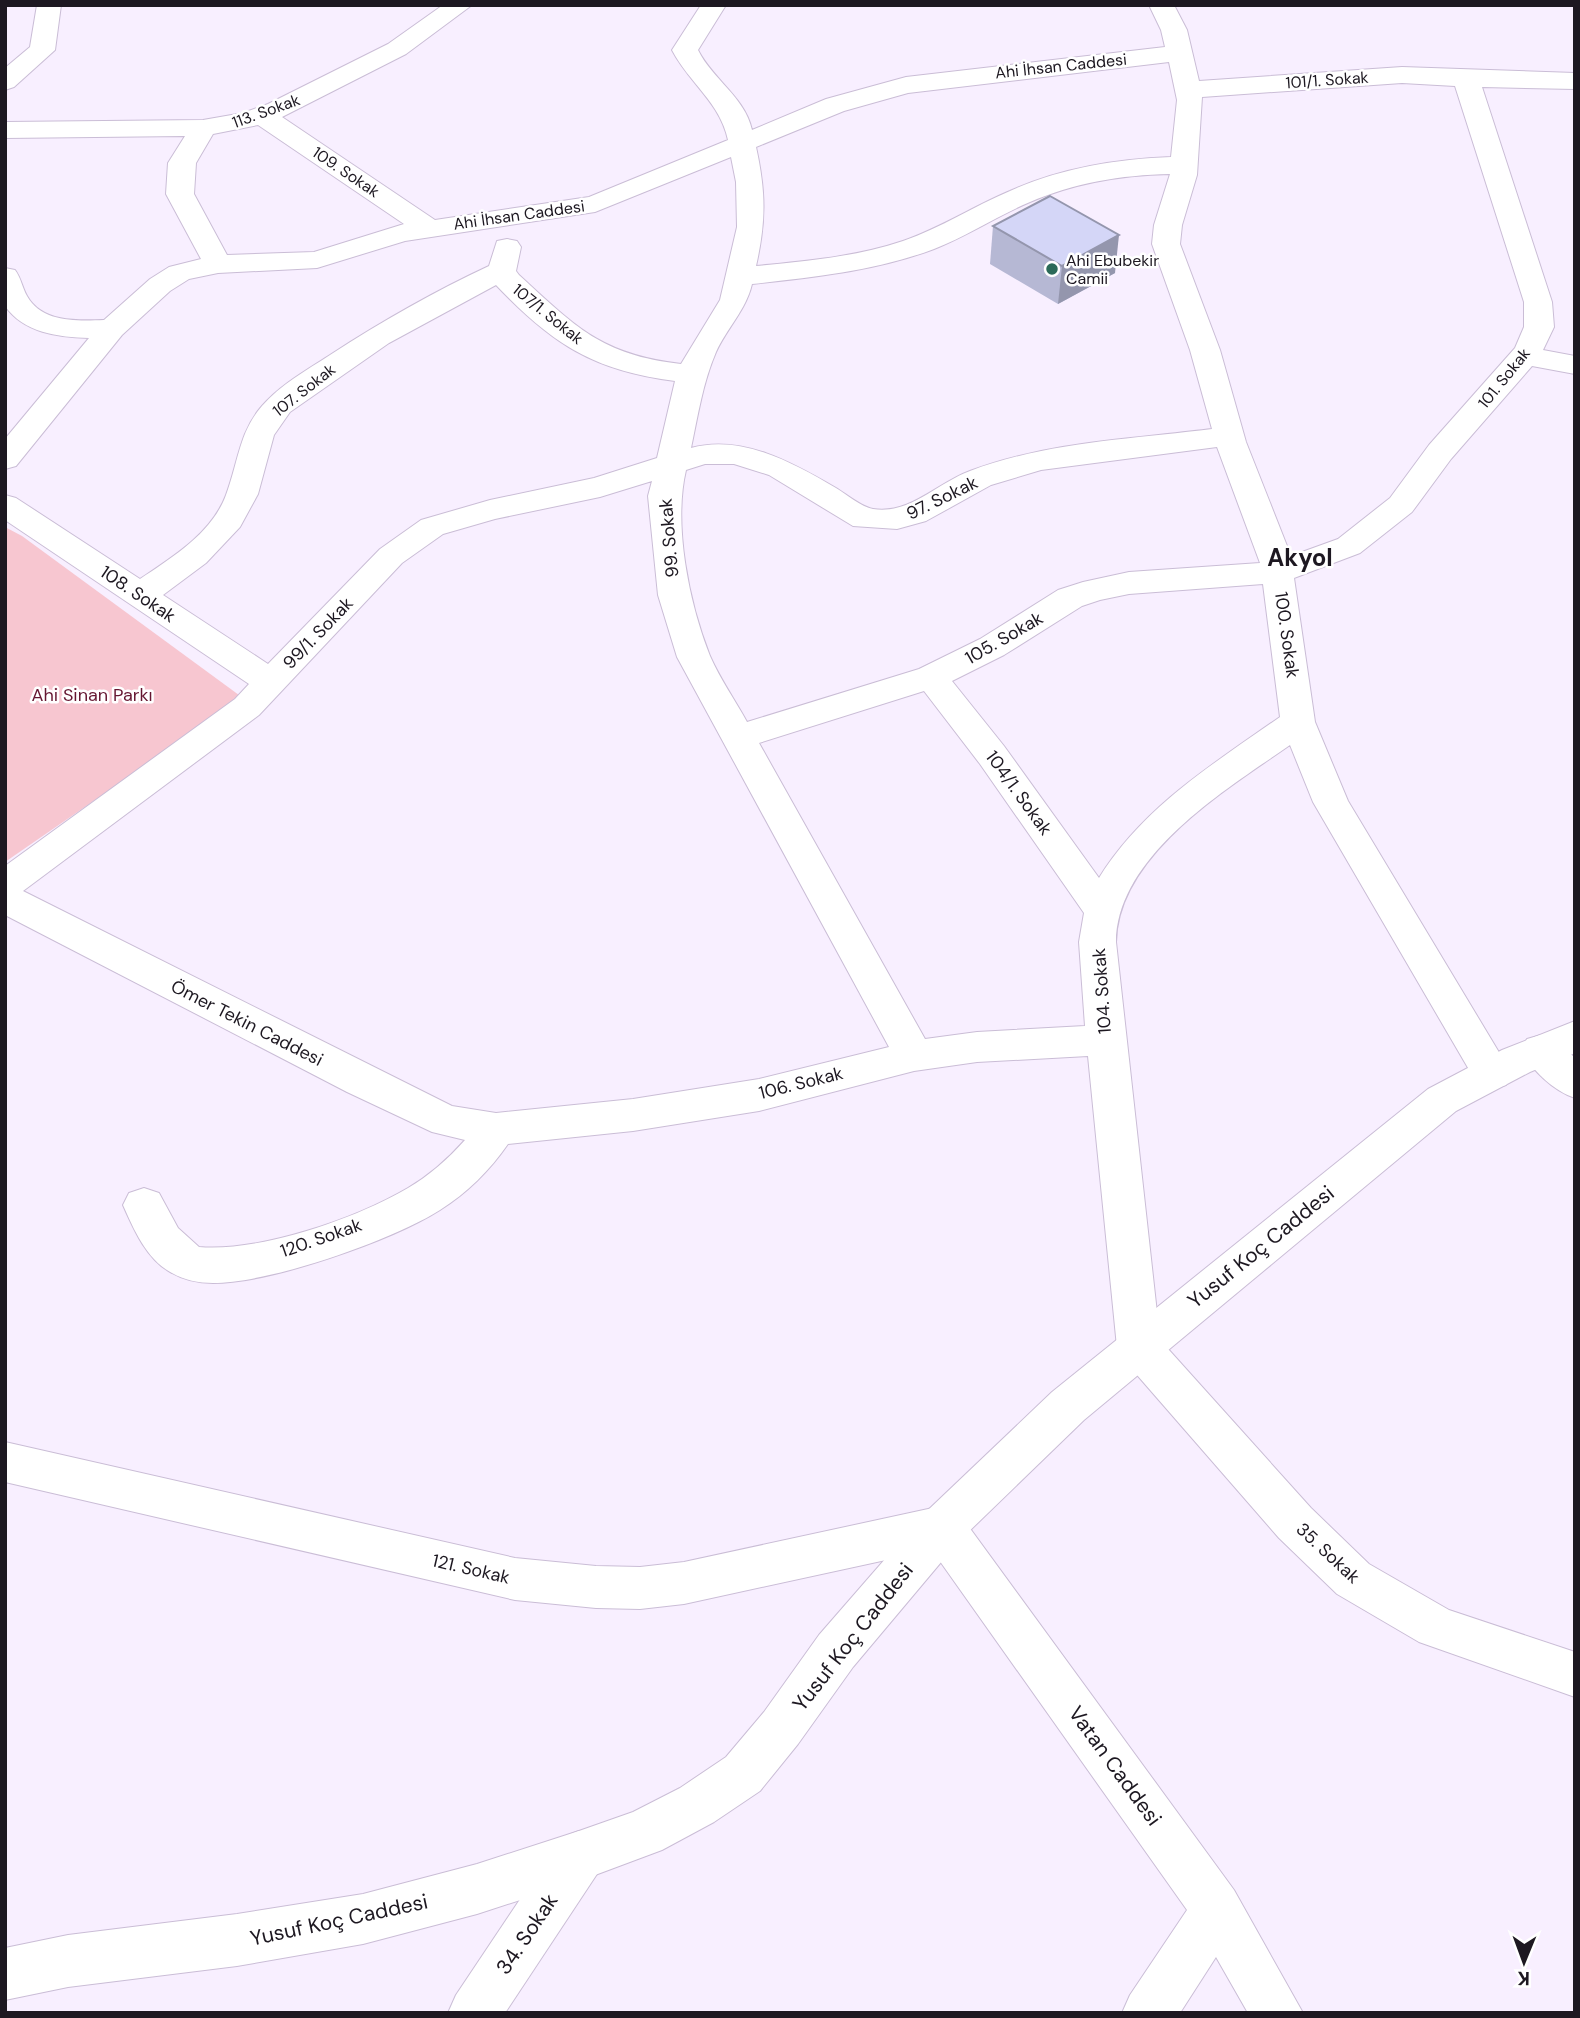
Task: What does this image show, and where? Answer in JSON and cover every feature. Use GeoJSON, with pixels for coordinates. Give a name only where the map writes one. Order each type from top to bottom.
{"type":"FeatureCollection","features":[{"type":"Feature","properties":{"kind":"street"},"geometry":{"type":"LineString","coordinates":[[5,82],[42,50],[49,5]]}},
{"type":"Feature","properties":{"kind":"street","name":"113. Sokak"},"geometry":{"type":"LineString","coordinates":[[5,130],[203,128],[262,116],[397,49],[460,5]]}},
{"type":"Feature","properties":{"kind":"street","name":"99. Sokak"},"geometry":{"type":"LineString","coordinates":[[714,5],[685,50],[693,66],[729,106],[742,142],[750,182],[751,227],[734,300],[703,348],[692,373],[663,496],[674,595],[694,657],[736,738],[914,1056]]}},
{"type":"Feature","properties":{"kind":"street","name":"100. Sokak"},"geometry":{"type":"LineString","coordinates":[[1161,5],[1174,30],[1188,90],[1180,194],[1168,225],[1166,244],[1205,350],[1229,436],[1275,555],[1298,722],[1331,802],[1492,1074]]}},
{"type":"Feature","properties":{"kind":"street","name":"Ahi İhsan Caddesi"},"geometry":{"type":"LineString","coordinates":[[5,459],[112,328],[160,285],[179,273],[218,264],[317,260],[401,233],[595,204],[835,104],[906,85],[1181,53]]}},
{"type":"Feature","properties":{"kind":"street","name":"101/1. Sokak"},"geometry":{"type":"LineString","coordinates":[[1188,90],[1402,75],[1466,79]]}},
{"type":"Feature","properties":{"kind":"street"},"geometry":{"type":"LineString","coordinates":[[1466,79],[1575,81]]}},
{"type":"Feature","properties":{"kind":"street","name":"101. Sokak"},"geometry":{"type":"LineString","coordinates":[[1278,572],[1349,546],[1401,505],[1440,452],[1525,356],[1539,327],[1538,302],[1466,79]]}},
{"type":"Feature","properties":{"kind":"street","name":"109. Sokak"},"geometry":{"type":"LineString","coordinates":[[262,116],[430,229]]}},
{"type":"Feature","properties":{"kind":"street"},"geometry":{"type":"LineString","coordinates":[[203,128],[182,163],[180,194],[218,264]]}},
{"type":"Feature","properties":{"kind":"street"},"geometry":{"type":"LineString","coordinates":[[739,277],[875,259],[946,235],[1019,197],[1063,180],[1129,166],[1183,165]]}},
{"type":"Feature","properties":{"kind":"street","name":"107/1. Sokak"},"geometry":{"type":"LineString","coordinates":[[510,218],[502,271],[507,280],[573,338],[613,360],[637,367],[692,373]]}},
{"type":"Feature","properties":{"kind":"street","name":"107. Sokak"},"geometry":{"type":"LineString","coordinates":[[140,595],[193,557],[218,534],[236,508],[257,435],[272,413],[308,383],[445,296],[502,271]]}},
{"type":"Feature","properties":{"kind":"street"},"geometry":{"type":"LineString","coordinates":[[5,276],[17,304],[42,324]]}},
{"type":"Feature","properties":{"kind":"street"},"geometry":{"type":"LineString","coordinates":[[5,331],[42,324],[62,328],[112,328]]}},
{"type":"Feature","properties":{"kind":"street"},"geometry":{"type":"LineString","coordinates":[[1525,356],[1575,365]]}},
{"type":"Feature","properties":{"kind":"street","name":"97. Sokak"},"geometry":{"type":"LineString","coordinates":[[670,464],[703,454],[736,455],[780,468],[864,519],[881,521],[915,514],[980,478],[1027,464],[1229,436]]}},
{"type":"Feature","properties":{"kind":"street","name":"99/1. Sokak"},"geometry":{"type":"LineString","coordinates":[[5,885],[222,727],[271,682],[391,556],[432,527],[491,510],[600,487],[670,464]]}},
{"type":"Feature","properties":{"kind":"street","name":"108. Sokak"},"geometry":{"type":"LineString","coordinates":[[5,505],[271,682]]}},
{"type":"Feature","properties":{"kind":"street","name":"105. Sokak"},"geometry":{"type":"LineString","coordinates":[[736,738],[931,677],[992,647],[1070,598],[1095,590],[1129,583],[1278,572]]}},
{"type":"Feature","properties":{"kind":"street","name":"104/1. Sokak"},"geometry":{"type":"LineString","coordinates":[[931,677],[992,755],[1103,911]]}},
{"type":"Feature","properties":{"kind":"street","name":"104. Sokak"},"geometry":{"type":"LineString","coordinates":[[1139,1347],[1099,973],[1098,925],[1110,894],[1129,862],[1160,825],[1191,798],[1298,722]]}},
{"type":"Feature","properties":{"kind":"street","name":"Ömer Tekin Caddesi"},"geometry":{"type":"LineString","coordinates":[[5,898],[361,1081],[446,1121],[496,1129]]}},
{"type":"Feature","properties":{"kind":"street","name":"106. Sokak"},"geometry":{"type":"LineString","coordinates":[[496,1129],[633,1115],[759,1095],[914,1056],[977,1047],[1106,1040]]}},
{"type":"Feature","properties":{"kind":"street"},"geometry":{"type":"LineString","coordinates":[[1558,1043],[1575,1083]]}},
{"type":"Feature","properties":{"kind":"street","name":"Yusuf Koç Caddesi"},"geometry":{"type":"LineString","coordinates":[[5,1974],[68,1961],[237,1940],[363,1919],[477,1889],[579,1856],[644,1833],[697,1805],[743,1774],[781,1728],[836,1651],[942,1527],[1068,1406],[1442,1100],[1558,1043]]}},
{"type":"Feature","properties":{"kind":"street","name":"120. Sokak"},"geometry":{"type":"LineString","coordinates":[[144,1205],[161,1237],[174,1252],[192,1263],[219,1266],[243,1262],[326,1240],[420,1201],[468,1167],[496,1129]]}},
{"type":"Feature","properties":{"kind":"street","name":"35. Sokak"},"geometry":{"type":"LineString","coordinates":[[1139,1347],[1295,1523],[1353,1579],[1436,1627],[1575,1675]]}},
{"type":"Feature","properties":{"kind":"street","name":"121. Sokak"},"geometry":{"type":"LineString","coordinates":[[5,1462],[515,1579],[596,1587],[640,1588],[684,1583],[942,1527]]}},
{"type":"Feature","properties":{"kind":"street","name":"Vatan Caddesi"},"geometry":{"type":"LineString","coordinates":[[942,1527],[1216,1908],[1277,2013]]}},
{"type":"Feature","properties":{"kind":"street","name":"34. Sokak"},"geometry":{"type":"LineString","coordinates":[[474,2013],[579,1856]]}},
{"type":"Feature","properties":{"kind":"street"},"geometry":{"type":"LineString","coordinates":[[1148,2013],[1184,1963],[1216,1908]]}},
{"type":"Feature","properties":{"kind":"green space","name":"Ahi Sinan Parkı"},"geometry":{"type":"Polygon","coordinates":[[[5,527],[22,536],[243,698],[5,862],[5,527]]]}},
{"type":"Feature","properties":{"kind":"building"},"geometry":{"type":"Polygon","coordinates":[[[1050,196],[1119,235],[1062,266],[993,226],[1050,196]]]}},
{"type":"Feature","properties":{"kind":"place","name":"Ahi Ebubekir Camii"},"geometry":{"type":"Point","coordinates":[1052,269]}},
{"type":"Feature","properties":{"kind":"district","name":"Akyol"},"geometry":{"type":"Point","coordinates":[1300,557]}}]}
